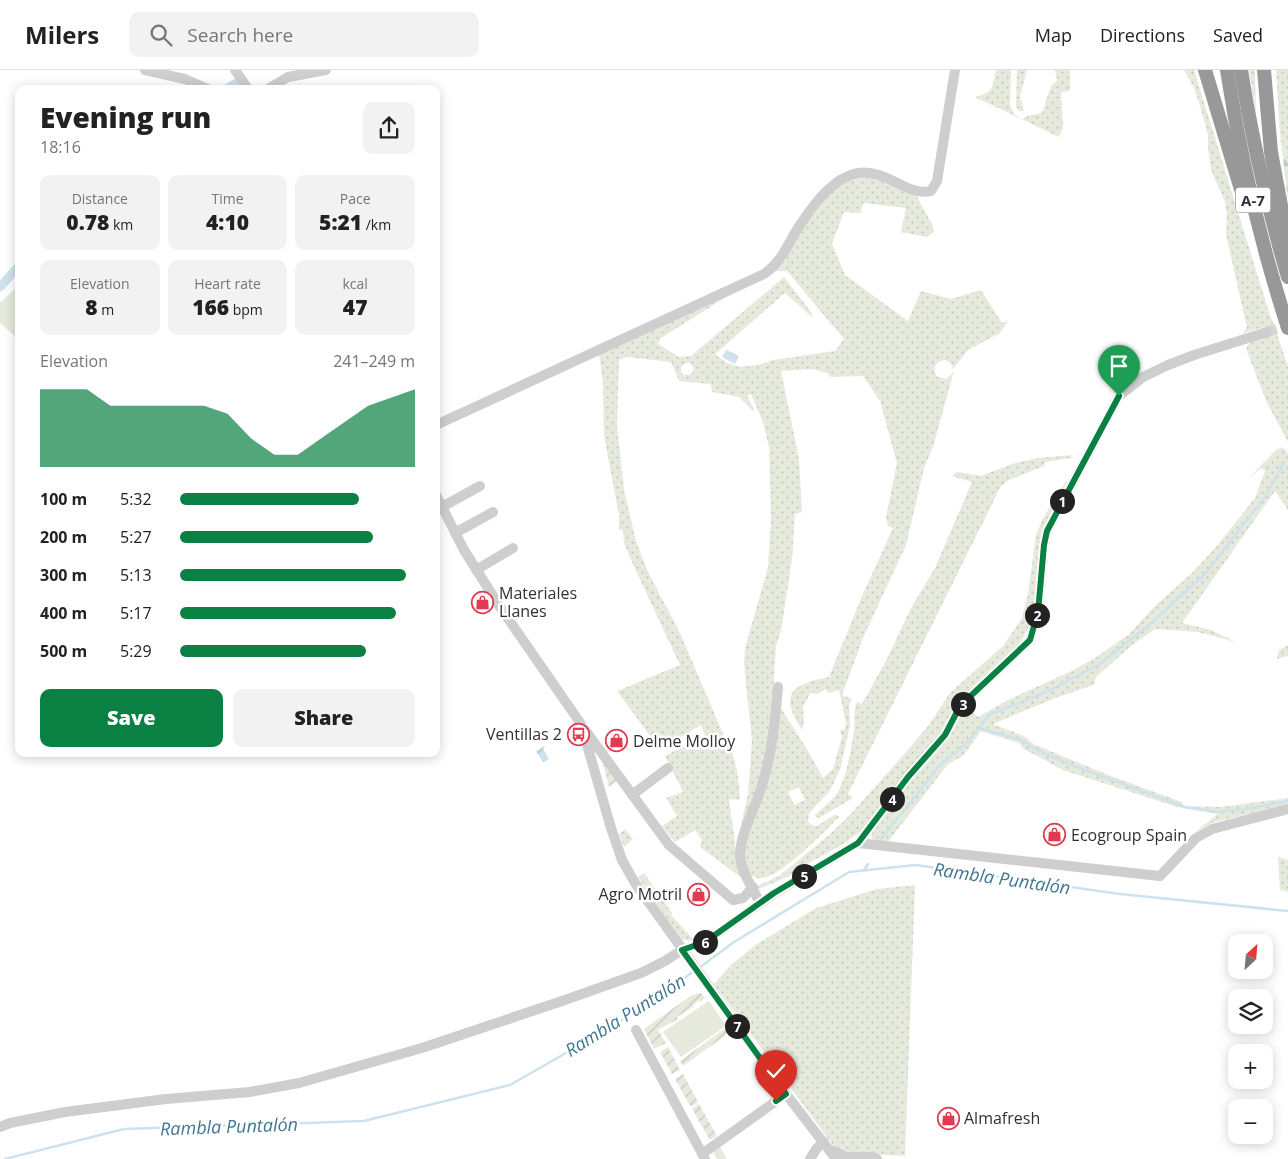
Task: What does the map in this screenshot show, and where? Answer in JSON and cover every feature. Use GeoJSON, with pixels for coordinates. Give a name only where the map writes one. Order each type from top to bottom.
{"type":"FeatureCollection","features":[{"type":"Feature","properties":{"kind":"highway"},"geometry":{"type":"LineString","coordinates":[[1205,70],[1252,225],[1266,256]]}},
{"type":"Feature","properties":{"kind":"highway","name":"A-7"},"geometry":{"type":"LineString","coordinates":[[1227,70],[1238,136],[1266,256],[1288,328]]}},
{"type":"Feature","properties":{"kind":"highway","name":"A-7"},"geometry":{"type":"LineString","coordinates":[[1242,70],[1252,134],[1275,232],[1288,277]]}},
{"type":"Feature","properties":{"kind":"highway"},"geometry":{"type":"LineString","coordinates":[[1264,70],[1271,152],[1288,244]]}},
{"type":"Feature","properties":{"kind":"street"},"geometry":{"type":"LineString","coordinates":[[145,70],[185,78],[200,85]]}},
{"type":"Feature","properties":{"kind":"street"},"geometry":{"type":"LineString","coordinates":[[235,70],[245,85]]}},
{"type":"Feature","properties":{"kind":"street"},"geometry":{"type":"LineString","coordinates":[[275,85],[288,77],[326,70]]}},
{"type":"Feature","properties":{"kind":"street"},"geometry":{"type":"LineString","coordinates":[[440,423],[764,274],[782,258],[801,222],[827,190],[842,179],[857,173],[876,173],[918,192],[931,191],[937,181],[955,70]]}},
{"type":"Feature","properties":{"kind":"street"},"geometry":{"type":"LineString","coordinates":[[0,1127],[10,1123],[65,1112],[166,1099],[250,1092],[299,1083],[422,1048],[565,1000],[641,973],[705,942],[760,903],[858,843],[908,777],[945,735],[960,706],[1030,640],[1038,612],[1047,531],[1119,396],[1143,376],[1168,365],[1266,332]]}},
{"type":"Feature","properties":{"kind":"street"},"geometry":{"type":"LineString","coordinates":[[442,507],[480,486]]}},
{"type":"Feature","properties":{"kind":"street"},"geometry":{"type":"LineString","coordinates":[[440,503],[476,570],[504,612],[581,724],[669,845],[734,900],[742,898],[753,887]]}},
{"type":"Feature","properties":{"kind":"street"},"geometry":{"type":"LineString","coordinates":[[455,533],[493,512]]}},
{"type":"Feature","properties":{"kind":"street"},"geometry":{"type":"LineString","coordinates":[[476,570],[513,548]]}},
{"type":"Feature","properties":{"kind":"street"},"geometry":{"type":"LineString","coordinates":[[760,903],[743,868],[740,854],[771,754],[778,687]]}},
{"type":"Feature","properties":{"kind":"street"},"geometry":{"type":"LineString","coordinates":[[581,724],[611,828],[622,860],[635,883],[830,1153]]}},
{"type":"Feature","properties":{"kind":"street"},"geometry":{"type":"LineString","coordinates":[[632,795],[668,768]]}},
{"type":"Feature","properties":{"kind":"street"},"geometry":{"type":"LineString","coordinates":[[858,843],[1160,876],[1196,838],[1212,829],[1288,809]]}},
{"type":"Feature","properties":{"kind":"street"},"geometry":{"type":"LineString","coordinates":[[636,1030],[704,1156],[786,1094]]}},
{"type":"Feature","properties":{"kind":"street"},"geometry":{"type":"LineString","coordinates":[[810,1159],[817,1148],[846,1157],[873,1157],[877,1159]]}},
{"type":"Feature","properties":{"kind":"green space"},"geometry":{"type":"Polygon","coordinates":[[[996,70],[1011,70],[1010,104],[1013,113],[1020,118],[975,97],[989,91],[994,81],[996,70]]]}},
{"type":"Feature","properties":{"kind":"green space"},"geometry":{"type":"Polygon","coordinates":[[[1017,70],[1027,70],[1020,96],[1024,111],[1019,111],[1016,106],[1017,70]]]}},
{"type":"Feature","properties":{"kind":"green space"},"geometry":{"type":"Polygon","coordinates":[[[1055,70],[1070,70],[1070,91],[1061,92],[1063,128],[1059,137],[1022,120],[1027,116],[1042,113],[1051,86],[1057,81],[1055,70]]]}},
{"type":"Feature","properties":{"kind":"green space"},"geometry":{"type":"Polygon","coordinates":[[[1184,70],[1194,70],[1268,309],[1288,366],[1288,442],[1267,403],[1246,349],[1250,342],[1269,335],[1265,327],[1243,333],[1247,328],[1226,234],[1227,214],[1224,199],[1211,170],[1208,135],[1201,109],[1194,88],[1184,70]]]}},
{"type":"Feature","properties":{"kind":"green space"},"geometry":{"type":"Polygon","coordinates":[[[1249,70],[1255,70],[1256,113],[1249,70]]]}},
{"type":"Feature","properties":{"kind":"green space"},"geometry":{"type":"Polygon","coordinates":[[[1276,70],[1288,70],[1288,161],[1280,134],[1276,70]]]}},
{"type":"Feature","properties":{"kind":"green space"},"geometry":{"type":"Polygon","coordinates":[[[1280,134],[1288,161],[1288,201],[1280,134]]]}},
{"type":"Feature","properties":{"kind":"green space"},"geometry":{"type":"Polygon","coordinates":[[[867,176],[880,178],[916,195],[934,231],[927,237],[901,232],[906,208],[863,203],[861,213],[844,212],[832,244],[845,275],[908,321],[921,291],[951,299],[981,290],[1002,323],[1008,321],[1000,333],[968,350],[953,369],[951,363],[945,360],[935,366],[935,372],[938,377],[947,379],[953,372],[933,447],[924,468],[906,545],[863,638],[842,695],[852,699],[849,706],[850,725],[840,770],[829,792],[809,813],[808,822],[817,826],[836,814],[839,817],[792,861],[771,875],[762,878],[755,877],[748,871],[744,848],[750,825],[767,784],[775,747],[780,708],[823,778],[833,769],[842,737],[840,730],[844,730],[846,724],[839,690],[829,693],[825,689],[818,694],[811,692],[803,707],[804,721],[802,730],[791,708],[790,699],[798,687],[829,677],[863,594],[893,528],[888,526],[886,517],[897,463],[880,401],[863,376],[830,377],[828,373],[813,369],[781,371],[799,459],[802,512],[795,514],[792,559],[781,631],[776,646],[770,743],[763,776],[741,839],[740,829],[748,794],[752,741],[744,663],[745,648],[768,567],[771,519],[769,447],[763,422],[751,394],[747,396],[754,412],[739,397],[712,392],[711,384],[679,381],[671,362],[627,357],[619,360],[617,425],[624,490],[636,541],[648,572],[680,633],[734,759],[738,775],[740,800],[729,799],[737,859],[744,877],[743,879],[700,847],[702,840],[695,830],[675,842],[662,826],[677,816],[666,798],[683,792],[665,756],[705,735],[701,725],[665,746],[656,744],[617,691],[680,665],[631,560],[624,543],[623,530],[619,530],[619,515],[604,436],[603,383],[599,353],[707,301],[742,287],[661,338],[658,344],[679,357],[691,356],[784,277],[811,312],[813,318],[785,293],[715,354],[727,363],[740,367],[835,351],[844,339],[787,271],[774,271],[785,261],[799,233],[834,189],[848,181],[867,176]],[[685,363],[681,367],[681,372],[684,375],[690,375],[694,368],[690,363],[685,363]],[[799,787],[788,792],[794,805],[805,800],[799,787]]]}},
{"type":"Feature","properties":{"kind":"green space"},"geometry":{"type":"Polygon","coordinates":[[[15,289],[15,336],[0,323],[0,303],[15,289]]]}},
{"type":"Feature","properties":{"kind":"green space"},"geometry":{"type":"Polygon","coordinates":[[[1282,448],[1288,454],[1288,510],[1275,491],[1182,623],[1211,630],[1236,642],[1198,632],[1155,629],[1131,646],[1096,677],[1094,685],[1055,698],[993,724],[1024,736],[1033,744],[1111,776],[1182,802],[1183,806],[1220,807],[1288,798],[1288,805],[1214,822],[1195,832],[1218,814],[1177,807],[1063,770],[1024,749],[1019,743],[981,731],[963,756],[948,764],[888,842],[873,840],[871,835],[876,825],[966,707],[978,717],[1010,699],[1074,670],[1129,634],[1216,547],[1255,498],[1265,471],[1261,468],[1248,479],[1277,449],[1282,448]]]}},
{"type":"Feature","properties":{"kind":"green space"},"geometry":{"type":"Polygon","coordinates":[[[1072,455],[1071,458],[1045,462],[1044,466],[1007,481],[1001,486],[848,794],[853,798],[819,818],[816,817],[815,815],[835,796],[842,782],[852,745],[857,702],[862,704],[888,657],[911,608],[935,568],[972,482],[952,476],[957,472],[981,476],[1012,464],[1038,458],[1072,455]]]}},
{"type":"Feature","properties":{"kind":"green space"},"geometry":{"type":"Polygon","coordinates":[[[1066,481],[1069,481],[1045,525],[1033,618],[1018,648],[946,726],[861,831],[842,845],[789,876],[759,889],[757,888],[757,886],[779,876],[848,817],[929,725],[950,693],[1003,646],[1022,618],[1028,594],[1036,535],[1043,518],[1066,481]]]}},
{"type":"Feature","properties":{"kind":"green space"},"geometry":{"type":"Polygon","coordinates":[[[1288,645],[1288,656],[1277,659],[1279,650],[1288,645]]]}},
{"type":"Feature","properties":{"kind":"green space"},"geometry":{"type":"Polygon","coordinates":[[[602,760],[617,781],[609,787],[602,760]]]}},
{"type":"Feature","properties":{"kind":"green space"},"geometry":{"type":"Polygon","coordinates":[[[625,829],[633,839],[624,847],[619,834],[625,829]]]}},
{"type":"Feature","properties":{"kind":"green space"},"geometry":{"type":"Polygon","coordinates":[[[1278,857],[1288,860],[1288,892],[1280,890],[1278,857]]]}},
{"type":"Feature","properties":{"kind":"green space"},"geometry":{"type":"Polygon","coordinates":[[[644,873],[672,913],[671,915],[694,940],[682,940],[638,877],[644,873]]]}},
{"type":"Feature","properties":{"kind":"green space"},"geometry":{"type":"Polygon","coordinates":[[[915,885],[905,1156],[844,1153],[832,1144],[714,984],[732,964],[757,944],[816,908],[877,889],[915,885]]]}},
{"type":"Feature","properties":{"kind":"green space"},"geometry":{"type":"Polygon","coordinates":[[[701,993],[705,998],[700,1002],[699,1000],[694,1006],[677,1017],[678,1019],[658,1030],[666,1043],[654,1049],[644,1029],[692,995],[701,993]]]}},
{"type":"Feature","properties":{"kind":"green space"},"geometry":{"type":"Polygon","coordinates":[[[709,1001],[726,1026],[681,1057],[663,1032],[709,1001]]]}},
{"type":"Feature","properties":{"kind":"green space"},"geometry":{"type":"Polygon","coordinates":[[[727,1027],[730,1032],[683,1066],[680,1061],[727,1027]]]}},
{"type":"Feature","properties":{"kind":"green space"},"geometry":{"type":"Polygon","coordinates":[[[668,1047],[680,1070],[672,1074],[660,1052],[668,1047]]]}},
{"type":"Feature","properties":{"kind":"green space"},"geometry":{"type":"Polygon","coordinates":[[[683,1074],[698,1102],[691,1107],[675,1079],[683,1074]]]}},
{"type":"Feature","properties":{"kind":"green space"},"geometry":{"type":"Polygon","coordinates":[[[699,1104],[717,1136],[710,1140],[692,1109],[699,1104]]]}},
{"type":"Feature","properties":{"kind":"green space"},"geometry":{"type":"Polygon","coordinates":[[[720,1147],[727,1159],[717,1159],[713,1152],[720,1147]]]}},
{"type":"Feature","properties":{"kind":"water"},"geometry":{"type":"Polygon","coordinates":[[[726,350],[739,356],[735,364],[722,357],[726,350]]]}},
{"type":"Feature","properties":{"kind":"water"},"geometry":{"type":"Polygon","coordinates":[[[544,746],[543,749],[549,759],[543,762],[536,751],[544,746]]]}},
{"type":"Feature","properties":{"kind":"waterway"},"geometry":{"type":"LineString","coordinates":[[0,287],[15,270]]}},
{"type":"Feature","properties":{"kind":"waterway"},"geometry":{"type":"LineString","coordinates":[[881,839],[941,764],[967,743],[989,715],[1048,691],[1100,664],[1148,626],[1206,573],[1264,498],[1284,463]]}},
{"type":"Feature","properties":{"kind":"waterway"},"geometry":{"type":"LineString","coordinates":[[979,728],[1021,740],[1037,750],[1074,766],[1185,807],[1217,812],[1288,801]]}},
{"type":"Feature","properties":{"kind":"waterway","name":"Rambla Puntalón"},"geometry":{"type":"LineString","coordinates":[[864,870],[868,864]]}},
{"type":"Feature","properties":{"kind":"waterway","name":"Rambla Puntalón"},"geometry":{"type":"LineString","coordinates":[[699,968],[734,942],[849,872],[915,865],[1120,894],[1288,911]]}},
{"type":"Feature","properties":{"kind":"waterway","name":"Rambla Puntalón"},"geometry":{"type":"LineString","coordinates":[[5,1159],[124,1129],[364,1121],[510,1085],[608,1029],[694,971]]}},
{"type":"Feature","properties":{"kind":"tunnel"},"geometry":{"type":"LineString","coordinates":[[1267,332],[1288,325]]}},
{"type":"Feature","properties":{"kind":"place","name":"Materiales Llanes"},"geometry":{"type":"Point","coordinates":[483,602]}},
{"type":"Feature","properties":{"kind":"place","name":"Ventillas 2"},"geometry":{"type":"Point","coordinates":[578,734]}},
{"type":"Feature","properties":{"kind":"place","name":"Delme Molloy"},"geometry":{"type":"Point","coordinates":[617,741]}},
{"type":"Feature","properties":{"kind":"place","name":"Ecogroup Spain"},"geometry":{"type":"Point","coordinates":[1055,835]}},
{"type":"Feature","properties":{"kind":"place","name":"Agro Motril"},"geometry":{"type":"Point","coordinates":[698,894]}},
{"type":"Feature","properties":{"kind":"place","name":"Almafresh"},"geometry":{"type":"Point","coordinates":[948,1118]}},
{"type":"Feature","properties":{"kind":"route"},"geometry":{"type":"LineString","coordinates":[[776,1101],[786,1094],[682,950],[705,942],[774,893],[858,843],[908,777],[945,735],[960,706],[1030,640],[1038,612],[1047,531],[1119,396]]}}]}
